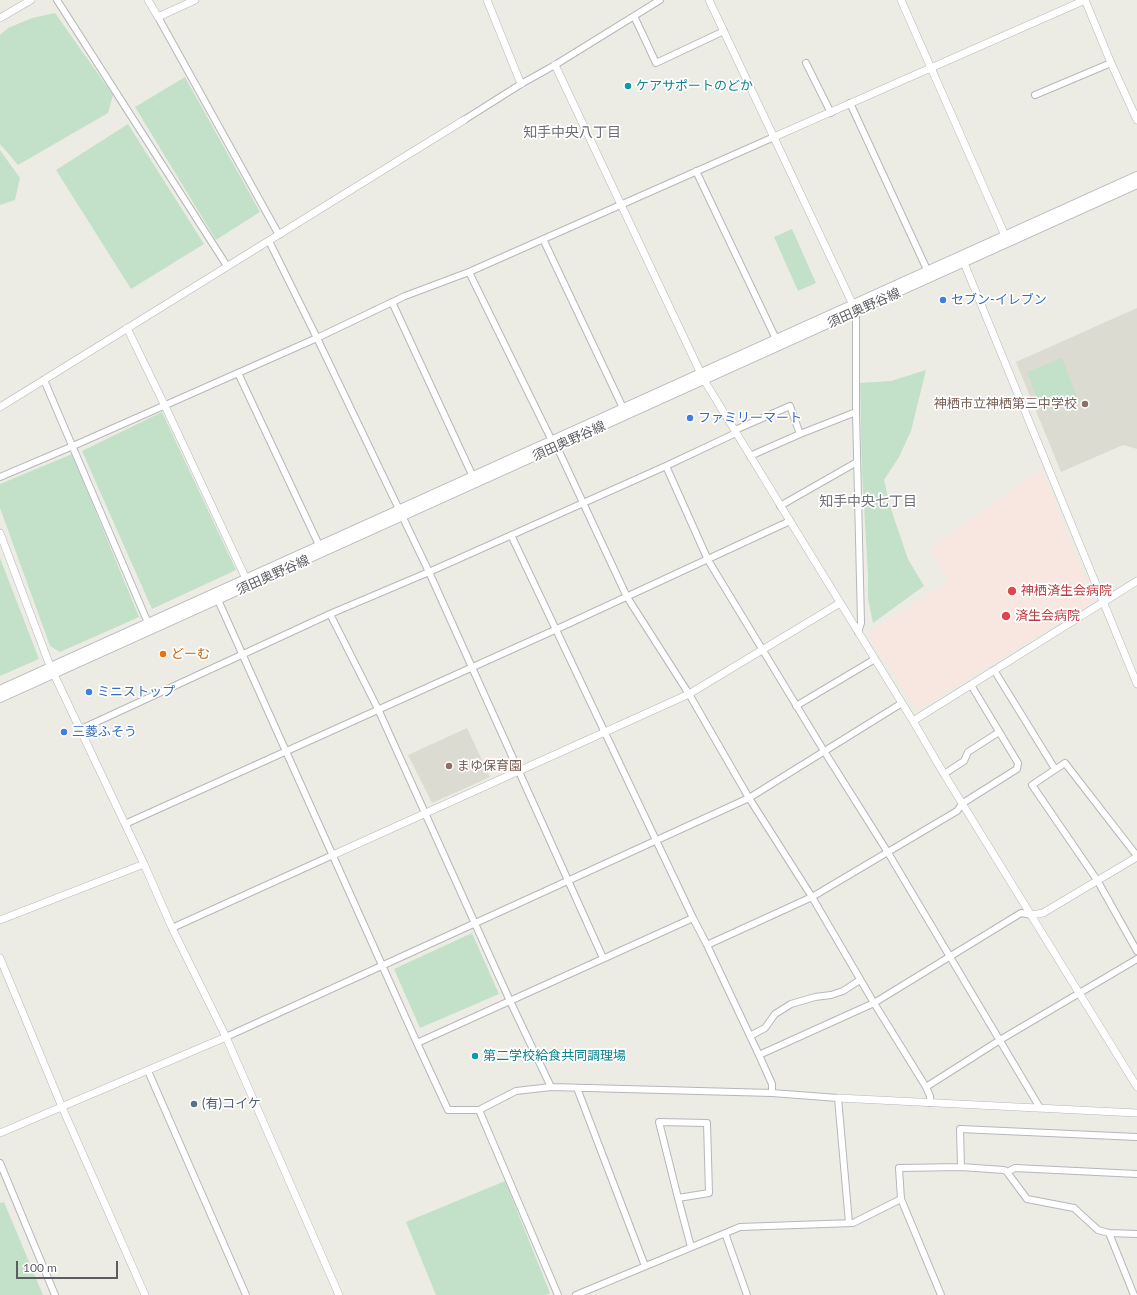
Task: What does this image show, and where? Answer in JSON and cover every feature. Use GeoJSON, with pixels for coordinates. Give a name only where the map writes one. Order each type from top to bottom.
{"type":"FeatureCollection","features":[{"type":"Feature","properties":{"kind":"main road","name":"須田奥野谷線"},"geometry":{"type":"LineString","coordinates":[[0,698],[52,670],[148,623],[247,583],[963,259],[1137,176]]}},
{"type":"Feature","properties":{"kind":"main road","name":"須田奥野谷線"},"geometry":{"type":"LineString","coordinates":[[1006,239],[1137,184]]}},
{"type":"Feature","properties":{"kind":"main road","name":"須田奥野谷線"},"geometry":{"type":"LineString","coordinates":[[554,444],[623,408],[703,376]]}},
{"type":"Feature","properties":{"kind":"main road","name":"須田奥野谷線"},"geometry":{"type":"LineString","coordinates":[[0,690],[52,670],[218,600],[247,583],[319,546],[400,513]]}},
{"type":"Feature","properties":{"kind":"street"},"geometry":{"type":"LineString","coordinates":[[0,18],[31,0]]}},
{"type":"Feature","properties":{"kind":"street"},"geometry":{"type":"LineString","coordinates":[[58,0],[227,266]]}},
{"type":"Feature","properties":{"kind":"street"},"geometry":{"type":"LineString","coordinates":[[148,0],[279,235]]}},
{"type":"Feature","properties":{"kind":"street"},"geometry":{"type":"LineString","coordinates":[[158,17],[195,0]]}},
{"type":"Feature","properties":{"kind":"street"},"geometry":{"type":"LineString","coordinates":[[487,0],[521,84]]}},
{"type":"Feature","properties":{"kind":"street"},"geometry":{"type":"LineString","coordinates":[[0,407],[521,84],[555,66],[660,0]]}},
{"type":"Feature","properties":{"kind":"street"},"geometry":{"type":"LineString","coordinates":[[709,0],[854,308],[861,623],[858,632]]}},
{"type":"Feature","properties":{"kind":"street"},"geometry":{"type":"LineString","coordinates":[[901,0],[1006,239]]}},
{"type":"Feature","properties":{"kind":"street"},"geometry":{"type":"LineString","coordinates":[[0,477],[165,406],[317,338],[405,296],[469,272],[1085,0],[1137,120]]}},
{"type":"Feature","properties":{"kind":"street"},"geometry":{"type":"LineString","coordinates":[[634,16],[656,63],[724,31]]}},
{"type":"Feature","properties":{"kind":"street"},"geometry":{"type":"LineString","coordinates":[[806,62],[831,112]]}},
{"type":"Feature","properties":{"kind":"street"},"geometry":{"type":"LineString","coordinates":[[1034,95],[1111,63]]}},
{"type":"Feature","properties":{"kind":"street"},"geometry":{"type":"LineString","coordinates":[[555,66],[703,376],[780,506],[913,720],[944,774],[1137,1087]]}},
{"type":"Feature","properties":{"kind":"street"},"geometry":{"type":"LineString","coordinates":[[850,103],[929,274]]}},
{"type":"Feature","properties":{"kind":"street"},"geometry":{"type":"LineString","coordinates":[[696,171],[778,343]]}},
{"type":"Feature","properties":{"kind":"street"},"geometry":{"type":"LineString","coordinates":[[543,239],[623,408]]}},
{"type":"Feature","properties":{"kind":"street"},"geometry":{"type":"LineString","coordinates":[[269,241],[429,572],[603,958]]}},
{"type":"Feature","properties":{"kind":"street"},"geometry":{"type":"LineString","coordinates":[[963,259],[1137,684]]}},
{"type":"Feature","properties":{"kind":"street"},"geometry":{"type":"LineString","coordinates":[[469,272],[583,502],[627,597],[689,694],[749,798],[812,897],[860,980],[926,1087],[930,1096],[930,1103]]}},
{"type":"Feature","properties":{"kind":"street"},"geometry":{"type":"LineString","coordinates":[[392,302],[474,480]]}},
{"type":"Feature","properties":{"kind":"street"},"geometry":{"type":"LineString","coordinates":[[127,328],[247,583]]}},
{"type":"Feature","properties":{"kind":"street"},"geometry":{"type":"LineString","coordinates":[[238,373],[319,546]]}},
{"type":"Feature","properties":{"kind":"street"},"geometry":{"type":"LineString","coordinates":[[44,380],[148,623]]}},
{"type":"Feature","properties":{"kind":"street"},"geometry":{"type":"LineString","coordinates":[[79,730],[330,614],[429,572],[666,466],[790,406],[800,434]]}},
{"type":"Feature","properties":{"kind":"street"},"geometry":{"type":"LineString","coordinates":[[750,456],[856,412]]}},
{"type":"Feature","properties":{"kind":"street"},"geometry":{"type":"LineString","coordinates":[[780,506],[857,462]]}},
{"type":"Feature","properties":{"kind":"street"},"geometry":{"type":"LineString","coordinates":[[666,466],[708,560],[796,706],[887,851],[1040,1108]]}},
{"type":"Feature","properties":{"kind":"street"},"geometry":{"type":"LineString","coordinates":[[125,824],[627,597],[790,521]]}},
{"type":"Feature","properties":{"kind":"street"},"geometry":{"type":"LineString","coordinates":[[0,533],[52,670],[79,730],[144,864],[172,928],[226,1037],[339,1295]]}},
{"type":"Feature","properties":{"kind":"street"},"geometry":{"type":"LineString","coordinates":[[511,535],[759,1055],[772,1084],[772,1093]]}},
{"type":"Feature","properties":{"kind":"street"},"geometry":{"type":"LineString","coordinates":[[913,720],[1137,581]]}},
{"type":"Feature","properties":{"kind":"street"},"geometry":{"type":"LineString","coordinates":[[218,600],[448,1110],[479,1110],[516,1091],[551,1087],[772,1093],[838,1098],[1137,1113]]}},
{"type":"Feature","properties":{"kind":"street"},"geometry":{"type":"LineString","coordinates":[[172,928],[689,694],[840,603]]}},
{"type":"Feature","properties":{"kind":"street"},"geometry":{"type":"LineString","coordinates":[[330,614],[378,709],[510,1001],[551,1087]]}},
{"type":"Feature","properties":{"kind":"street"},"geometry":{"type":"LineString","coordinates":[[796,706],[875,659]]}},
{"type":"Feature","properties":{"kind":"street"},"geometry":{"type":"LineString","coordinates":[[994,670],[1056,769]]}},
{"type":"Feature","properties":{"kind":"street"},"geometry":{"type":"LineString","coordinates":[[707,945],[812,897],[887,851],[957,811],[963,803],[1017,769],[1018,763],[970,685]]}},
{"type":"Feature","properties":{"kind":"street"},"geometry":{"type":"LineString","coordinates":[[0,1133],[226,1037],[749,798],[902,703]]}},
{"type":"Feature","properties":{"kind":"street"},"geometry":{"type":"LineString","coordinates":[[944,774],[964,761],[968,752],[999,732]]}},
{"type":"Feature","properties":{"kind":"street"},"geometry":{"type":"LineString","coordinates":[[759,1055],[874,1003],[1021,913],[1032,915],[1043,913],[1097,880],[1137,857],[1066,763],[1032,785],[1097,880],[1137,951]]}},
{"type":"Feature","properties":{"kind":"street"},"geometry":{"type":"LineString","coordinates":[[0,920],[144,864]]}},
{"type":"Feature","properties":{"kind":"street"},"geometry":{"type":"LineString","coordinates":[[417,1043],[693,918]]}},
{"type":"Feature","properties":{"kind":"street"},"geometry":{"type":"LineString","coordinates":[[0,958],[62,1107],[145,1295]]}},
{"type":"Feature","properties":{"kind":"street"},"geometry":{"type":"LineString","coordinates":[[926,1087],[1000,1040],[1137,959]]}},
{"type":"Feature","properties":{"kind":"street"},"geometry":{"type":"LineString","coordinates":[[750,1036],[765,1028],[775,1014],[792,1004],[815,997],[831,996],[843,991],[860,980]]}},
{"type":"Feature","properties":{"kind":"street"},"geometry":{"type":"LineString","coordinates":[[148,1071],[246,1295]]}},
{"type":"Feature","properties":{"kind":"street"},"geometry":{"type":"LineString","coordinates":[[577,1088],[645,1266]]}},
{"type":"Feature","properties":{"kind":"street"},"geometry":{"type":"LineString","coordinates":[[838,1098],[849,1223]]}},
{"type":"Feature","properties":{"kind":"street"},"geometry":{"type":"LineString","coordinates":[[479,1110],[558,1295]]}},
{"type":"Feature","properties":{"kind":"street"},"geometry":{"type":"LineString","coordinates":[[678,1198],[708,1192],[707,1123],[659,1122],[678,1198],[691,1247]]}},
{"type":"Feature","properties":{"kind":"street"},"geometry":{"type":"LineString","coordinates":[[961,1167],[960,1129],[1137,1137]]}},
{"type":"Feature","properties":{"kind":"street"},"geometry":{"type":"LineString","coordinates":[[0,1163],[55,1295]]}},
{"type":"Feature","properties":{"kind":"street"},"geometry":{"type":"LineString","coordinates":[[941,1295],[900,1199],[899,1168],[961,1167],[1004,1170],[1027,1199],[1074,1208],[1098,1230],[1109,1233],[1137,1234]]}},
{"type":"Feature","properties":{"kind":"street"},"geometry":{"type":"LineString","coordinates":[[1007,1172],[1015,1168],[1137,1174]]}},
{"type":"Feature","properties":{"kind":"street"},"geometry":{"type":"LineString","coordinates":[[576,1295],[591,1292],[645,1266],[740,1227],[853,1223],[900,1199]]}},
{"type":"Feature","properties":{"kind":"street"},"geometry":{"type":"LineString","coordinates":[[725,1233],[747,1295]]}},
{"type":"Feature","properties":{"kind":"street"},"geometry":{"type":"LineString","coordinates":[[1109,1233],[1134,1295]]}},
{"type":"Feature","properties":{"kind":"shaded area","name":"神栖市立神栖第三中学校"},"geometry":{"type":"Polygon","coordinates":[[[1137,308],[1137,449],[1123,445],[1061,472],[1016,362],[1137,308]]]}},
{"type":"Feature","properties":{"kind":"shaded area","name":"神栖済生会病院"},"geometry":{"type":"Polygon","coordinates":[[[1042,469],[1094,601],[917,710],[867,634],[949,581],[930,548],[1042,469]]]}},
{"type":"Feature","properties":{"kind":"shaded area","name":"まゆ保育園"},"geometry":{"type":"Polygon","coordinates":[[[467,728],[490,777],[432,803],[408,755],[467,728]]]}},
{"type":"Feature","properties":{"kind":"green space"},"geometry":{"type":"Polygon","coordinates":[[[55,13],[113,95],[108,113],[18,165],[0,144],[0,35],[8,28],[32,18],[55,13]]]}},
{"type":"Feature","properties":{"kind":"green space"},"geometry":{"type":"Polygon","coordinates":[[[185,77],[260,212],[216,240],[135,107],[185,77]]]}},
{"type":"Feature","properties":{"kind":"green space"},"geometry":{"type":"Polygon","coordinates":[[[128,124],[204,244],[131,289],[56,170],[128,124]]]}},
{"type":"Feature","properties":{"kind":"green space"},"geometry":{"type":"Polygon","coordinates":[[[0,150],[20,178],[15,200],[0,205],[0,150]]]}},
{"type":"Feature","properties":{"kind":"green space"},"geometry":{"type":"Polygon","coordinates":[[[792,229],[816,283],[798,291],[774,237],[792,229]]]}},
{"type":"Feature","properties":{"kind":"green space"},"geometry":{"type":"Polygon","coordinates":[[[1062,358],[1077,397],[1042,411],[1027,372],[1062,358]]]}},
{"type":"Feature","properties":{"kind":"green space"},"geometry":{"type":"Polygon","coordinates":[[[926,370],[911,431],[899,457],[884,480],[890,506],[908,559],[924,586],[873,623],[868,599],[862,471],[860,383],[891,381],[926,370]]]}},
{"type":"Feature","properties":{"kind":"green space"},"geometry":{"type":"Polygon","coordinates":[[[162,412],[236,570],[152,609],[82,451],[162,412]]]}},
{"type":"Feature","properties":{"kind":"green space"},"geometry":{"type":"Polygon","coordinates":[[[72,454],[139,617],[60,652],[50,646],[0,508],[0,484],[72,454]]]}},
{"type":"Feature","properties":{"kind":"green space"},"geometry":{"type":"Polygon","coordinates":[[[0,558],[39,659],[0,676],[0,558]]]}},
{"type":"Feature","properties":{"kind":"green space"},"geometry":{"type":"Polygon","coordinates":[[[472,933],[499,994],[420,1028],[394,969],[472,933]]]}},
{"type":"Feature","properties":{"kind":"green space"},"geometry":{"type":"Polygon","coordinates":[[[505,1181],[550,1293],[546,1295],[436,1295],[406,1222],[505,1181]]]}},
{"type":"Feature","properties":{"kind":"green space"},"geometry":{"type":"Polygon","coordinates":[[[4,1202],[43,1295],[0,1295],[0,1203],[4,1202]]]}},
{"type":"Feature","properties":{"kind":"place","name":"ケアサポートのどか"},"geometry":{"type":"Point","coordinates":[628,86]}},
{"type":"Feature","properties":{"kind":"place","name":"セブン-イレブン"},"geometry":{"type":"Point","coordinates":[943,300]}},
{"type":"Feature","properties":{"kind":"place","name":"神栖市立神栖第三中学校"},"geometry":{"type":"Point","coordinates":[1085,404]}},
{"type":"Feature","properties":{"kind":"place","name":"ファミリーマート"},"geometry":{"type":"Point","coordinates":[690,418]}},
{"type":"Feature","properties":{"kind":"place","name":"神栖済生会病院"},"geometry":{"type":"Point","coordinates":[1012,591]}},
{"type":"Feature","properties":{"kind":"place","name":"済生会病院"},"geometry":{"type":"Point","coordinates":[1006,616]}},
{"type":"Feature","properties":{"kind":"place","name":"どーむ"},"geometry":{"type":"Point","coordinates":[163,654]}},
{"type":"Feature","properties":{"kind":"place","name":"ミニストップ"},"geometry":{"type":"Point","coordinates":[89,692]}},
{"type":"Feature","properties":{"kind":"place","name":"三菱ふそう"},"geometry":{"type":"Point","coordinates":[64,732]}},
{"type":"Feature","properties":{"kind":"place","name":"まゆ保育園"},"geometry":{"type":"Point","coordinates":[449,766]}},
{"type":"Feature","properties":{"kind":"place","name":"第二学校給食共同調理場"},"geometry":{"type":"Point","coordinates":[475,1056]}},
{"type":"Feature","properties":{"kind":"place","name":"(有)コイケ"},"geometry":{"type":"Point","coordinates":[194,1104]}},
{"type":"Feature","properties":{"kind":"district","name":"知手中央八丁目"},"geometry":{"type":"Point","coordinates":[572,132]}},
{"type":"Feature","properties":{"kind":"district","name":"知手中央七丁目"},"geometry":{"type":"Point","coordinates":[868,501]}}]}
